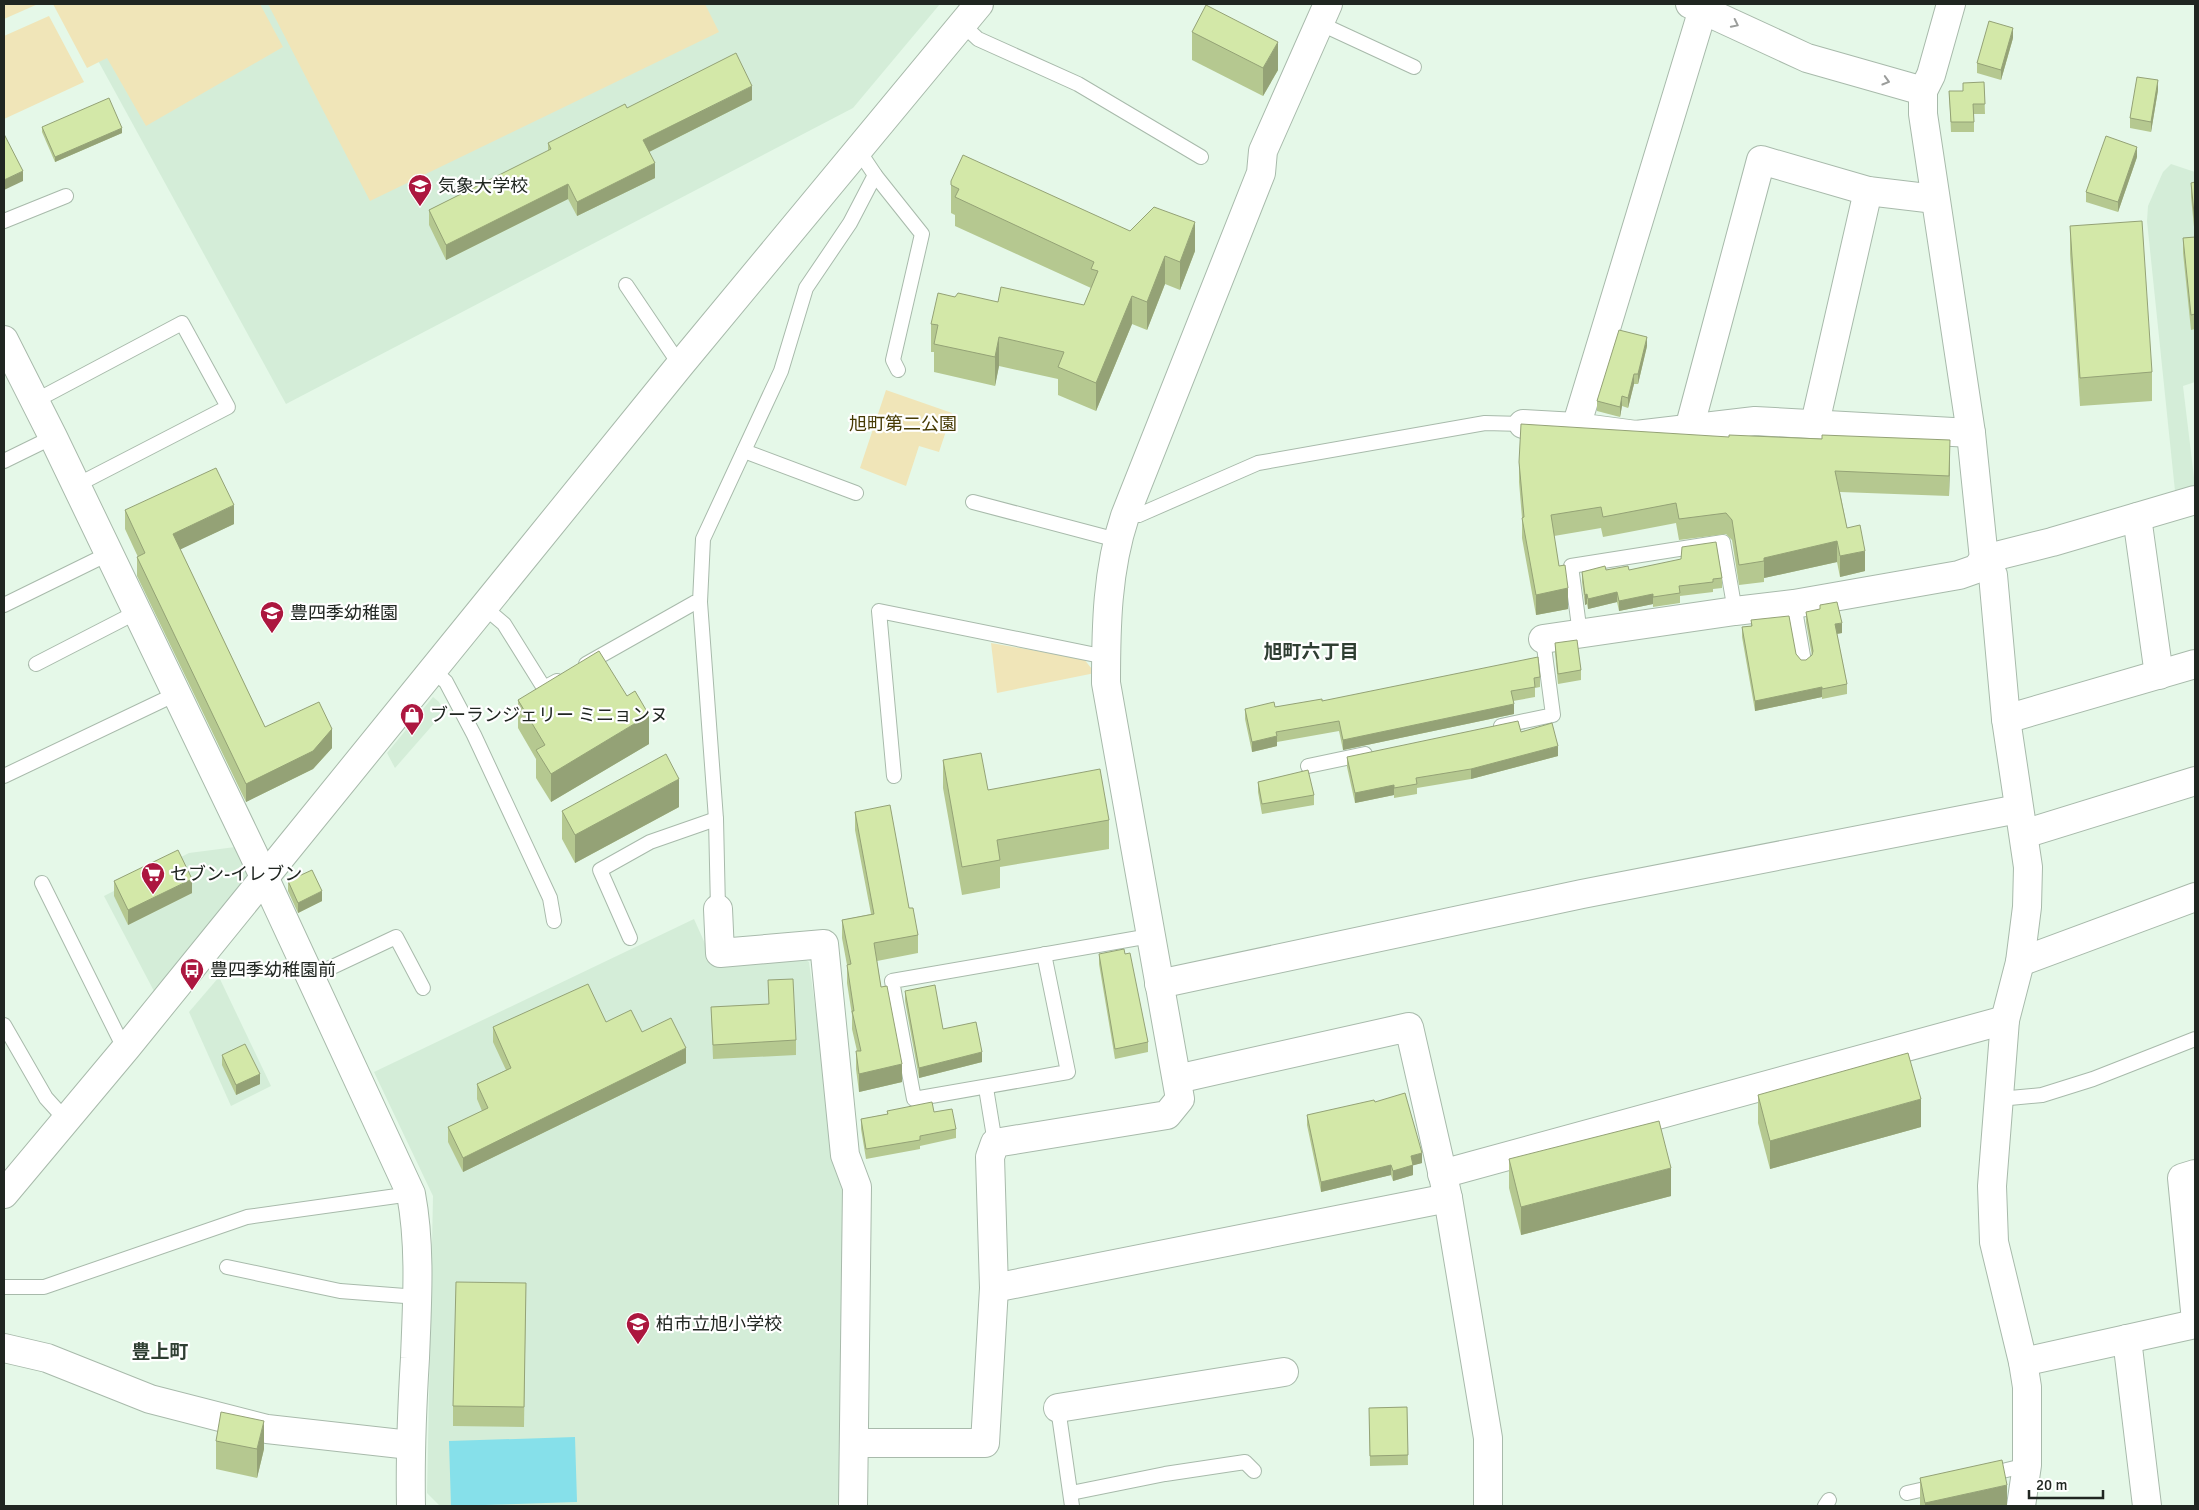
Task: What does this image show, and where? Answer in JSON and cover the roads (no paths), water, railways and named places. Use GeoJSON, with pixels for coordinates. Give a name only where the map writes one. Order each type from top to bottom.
{"type":"FeatureCollection","features":[{"type":"Feature","properties":{"kind":"street"},"geometry":{"type":"LineString","coordinates":[[1951,4],[1931,75],[1923,91],[1923,114],[1971,433],[1984,559],[1993,574],[2006,719],[2028,867],[2027,907],[2020,962],[2010,993],[2005,1020],[1992,1186],[1994,1242],[2024,1362],[2028,1408],[2026,1465],[2021,1506]]}},
{"type":"Feature","properties":{"kind":"street"},"geometry":{"type":"LineString","coordinates":[[1576,427],[1697,6],[1807,58],[1923,91]]}},
{"type":"Feature","properties":{"kind":"street"},"geometry":{"type":"LineString","coordinates":[[854,1443],[985,1443],[994,1288],[990,1157],[995,1143],[1167,1115],[1180,1099],[1106,683],[1105,635],[1121,528],[1261,173],[1262,151],[1324,13]]}},
{"type":"Feature","properties":{"kind":"street"},"geometry":{"type":"LineString","coordinates":[[5,1189],[127,1047],[680,365],[859,151],[970,14]]}},
{"type":"Feature","properties":{"kind":"street"},"geometry":{"type":"LineString","coordinates":[[1689,429],[1761,160],[1868,191],[1935,200]]}},
{"type":"Feature","properties":{"kind":"street"},"geometry":{"type":"LineString","coordinates":[[1815,423],[1868,191]]}},
{"type":"Feature","properties":{"kind":"street"},"geometry":{"type":"LineString","coordinates":[[4,343],[53,436],[75,486],[311,977],[411,1194],[414,1212],[418,1298],[410,1445],[411,1506]]}},
{"type":"Feature","properties":{"kind":"street"},"geometry":{"type":"LineString","coordinates":[[1523,424],[1576,427],[1636,435],[1755,421],[1971,433]]}},
{"type":"Feature","properties":{"kind":"street"},"geometry":{"type":"LineString","coordinates":[[1543,639],[1794,604],[1959,575],[1976,569],[1984,559],[2195,500]]}},
{"type":"Feature","properties":{"kind":"street"},"geometry":{"type":"LineString","coordinates":[[2137,517],[2159,675]]}},
{"type":"Feature","properties":{"kind":"street"},"geometry":{"type":"LineString","coordinates":[[2006,719],[2195,664]]}},
{"type":"Feature","properties":{"kind":"street"},"geometry":{"type":"LineString","coordinates":[[1159,984],[1582,894],[2021,822],[2195,781]]}},
{"type":"Feature","properties":{"kind":"street"},"geometry":{"type":"LineString","coordinates":[[2020,962],[2195,897]]}},
{"type":"Feature","properties":{"kind":"street"},"geometry":{"type":"LineString","coordinates":[[718,909],[720,953],[824,944],[845,1155],[857,1187],[853,1506]]}},
{"type":"Feature","properties":{"kind":"street"},"geometry":{"type":"LineString","coordinates":[[994,1288],[1445,1186],[2005,1020]]}},
{"type":"Feature","properties":{"kind":"street"},"geometry":{"type":"LineString","coordinates":[[1177,1079],[1409,1027],[1445,1186],[1488,1438],[1488,1506]]}},
{"type":"Feature","properties":{"kind":"street"},"geometry":{"type":"LineString","coordinates":[[2195,1174],[2182,1178],[2195,1311]]}},
{"type":"Feature","properties":{"kind":"street"},"geometry":{"type":"LineString","coordinates":[[2024,1362],[2195,1324]]}},
{"type":"Feature","properties":{"kind":"street"},"geometry":{"type":"LineString","coordinates":[[2127,1339],[2147,1506]]}},
{"type":"Feature","properties":{"kind":"street"},"geometry":{"type":"LineString","coordinates":[[4,1348],[47,1358],[150,1399],[267,1429],[410,1445]]}},
{"type":"Feature","properties":{"kind":"street"},"geometry":{"type":"LineString","coordinates":[[1058,1408],[1284,1372]]}},
{"type":"Feature","properties":{"kind":"lane"},"geometry":{"type":"LineString","coordinates":[[1324,13],[1414,67]]}},
{"type":"Feature","properties":{"kind":"lane"},"geometry":{"type":"LineString","coordinates":[[970,14],[978,39],[1078,84],[1201,157]]}},
{"type":"Feature","properties":{"kind":"lane"},"geometry":{"type":"LineString","coordinates":[[859,151],[875,175],[922,234],[893,360],[898,370]]}},
{"type":"Feature","properties":{"kind":"lane"},"geometry":{"type":"LineString","coordinates":[[718,909],[716,819],[700,602],[703,539],[780,371],[806,288],[850,223],[875,175]]}},
{"type":"Feature","properties":{"kind":"lane"},"geometry":{"type":"LineString","coordinates":[[4,221],[66,196]]}},
{"type":"Feature","properties":{"kind":"lane"},"geometry":{"type":"LineString","coordinates":[[626,285],[680,365]]}},
{"type":"Feature","properties":{"kind":"lane"},"geometry":{"type":"LineString","coordinates":[[35,401],[182,323],[228,407],[75,486]]}},
{"type":"Feature","properties":{"kind":"lane"},"geometry":{"type":"LineString","coordinates":[[973,502],[1121,528],[1140,515],[1258,463],[1486,423],[1523,424]]}},
{"type":"Feature","properties":{"kind":"lane"},"geometry":{"type":"LineString","coordinates":[[4,460],[53,436]]}},
{"type":"Feature","properties":{"kind":"lane"},"geometry":{"type":"LineString","coordinates":[[744,451],[856,493]]}},
{"type":"Feature","properties":{"kind":"lane"},"geometry":{"type":"LineString","coordinates":[[1580,634],[1571,566],[1723,542],[1735,611]]}},
{"type":"Feature","properties":{"kind":"lane"},"geometry":{"type":"LineString","coordinates":[[4,605],[108,554]]}},
{"type":"Feature","properties":{"kind":"lane"},"geometry":{"type":"LineString","coordinates":[[484,607],[504,624],[544,688],[700,602]]}},
{"type":"Feature","properties":{"kind":"lane"},"geometry":{"type":"LineString","coordinates":[[1794,604],[1804,662]]}},
{"type":"Feature","properties":{"kind":"lane"},"geometry":{"type":"LineString","coordinates":[[894,776],[879,611],[1106,657]]}},
{"type":"Feature","properties":{"kind":"lane"},"geometry":{"type":"LineString","coordinates":[[36,664],[137,612]]}},
{"type":"Feature","properties":{"kind":"lane"},"geometry":{"type":"LineString","coordinates":[[1484,729],[1553,715],[1543,639]]}},
{"type":"Feature","properties":{"kind":"lane"},"geometry":{"type":"LineString","coordinates":[[433,670],[446,682],[474,735],[550,898],[554,921]]}},
{"type":"Feature","properties":{"kind":"lane"},"geometry":{"type":"LineString","coordinates":[[4,776],[176,694]]}},
{"type":"Feature","properties":{"kind":"lane"},"geometry":{"type":"LineString","coordinates":[[1308,766],[1377,751]]}},
{"type":"Feature","properties":{"kind":"lane"},"geometry":{"type":"LineString","coordinates":[[630,938],[600,870],[650,842],[716,819]]}},
{"type":"Feature","properties":{"kind":"lane"},"geometry":{"type":"LineString","coordinates":[[42,883],[118,1038],[127,1047]]}},
{"type":"Feature","properties":{"kind":"lane"},"geometry":{"type":"LineString","coordinates":[[1044,954],[1068,1072],[986,1088],[914,1099],[892,981],[1044,954],[1150,936]]}},
{"type":"Feature","properties":{"kind":"lane"},"geometry":{"type":"LineString","coordinates":[[311,977],[396,937],[423,988]]}},
{"type":"Feature","properties":{"kind":"lane"},"geometry":{"type":"LineString","coordinates":[[4,1026],[46,1098],[66,1120]]}},
{"type":"Feature","properties":{"kind":"lane"},"geometry":{"type":"LineString","coordinates":[[1999,1098],[2051,1092],[2093,1079],[2195,1039]]}},
{"type":"Feature","properties":{"kind":"lane"},"geometry":{"type":"LineString","coordinates":[[986,1088],[995,1143]]}},
{"type":"Feature","properties":{"kind":"lane"},"geometry":{"type":"LineString","coordinates":[[4,1287],[44,1287],[247,1217],[411,1194]]}},
{"type":"Feature","properties":{"kind":"lane"},"geometry":{"type":"LineString","coordinates":[[227,1266],[340,1291],[418,1298]]}},
{"type":"Feature","properties":{"kind":"lane"},"geometry":{"type":"LineString","coordinates":[[1058,1408],[1071,1499],[1165,1474],[1244,1462],[1254,1471]]}},
{"type":"Feature","properties":{"kind":"lane"},"geometry":{"type":"LineString","coordinates":[[1971,1478],[2026,1465]]}},
{"type":"Feature","properties":{"kind":"lane"},"geometry":{"type":"LineString","coordinates":[[1907,1493],[1953,1482]]}},
{"type":"Feature","properties":{"kind":"water"},"geometry":{"type":"Polygon","coordinates":[[[575,1437],[577,1502],[451,1506],[449,1441],[575,1437]]]}},
{"type":"Feature","properties":{"kind":"place","name":"気象大学校"},"geometry":{"type":"Point","coordinates":[420,207]}},
{"type":"Feature","properties":{"kind":"place","name":"豊四季幼稚園"},"geometry":{"type":"Point","coordinates":[272,634]}},
{"type":"Feature","properties":{"kind":"place","name":"ブーランジェリー ミニョンヌ"},"geometry":{"type":"Point","coordinates":[412,736]}},
{"type":"Feature","properties":{"kind":"place","name":"セブン-イレブン"},"geometry":{"type":"Point","coordinates":[153,895]}},
{"type":"Feature","properties":{"kind":"place","name":"豊四季幼稚園前"},"geometry":{"type":"Point","coordinates":[192,991]}},
{"type":"Feature","properties":{"kind":"place","name":"柏市立旭小学校"},"geometry":{"type":"Point","coordinates":[638,1345]}},
{"type":"Feature","properties":{"kind":"district","name":"旭町六丁目"},"geometry":{"type":"Point","coordinates":[1311,652]}},
{"type":"Feature","properties":{"kind":"district","name":"豊上町"},"geometry":{"type":"Point","coordinates":[160,1352]}},
{"type":"Feature","properties":{"kind":"park label","name":"旭町第二公園"},"geometry":{"type":"Point","coordinates":[903,424]}}]}
